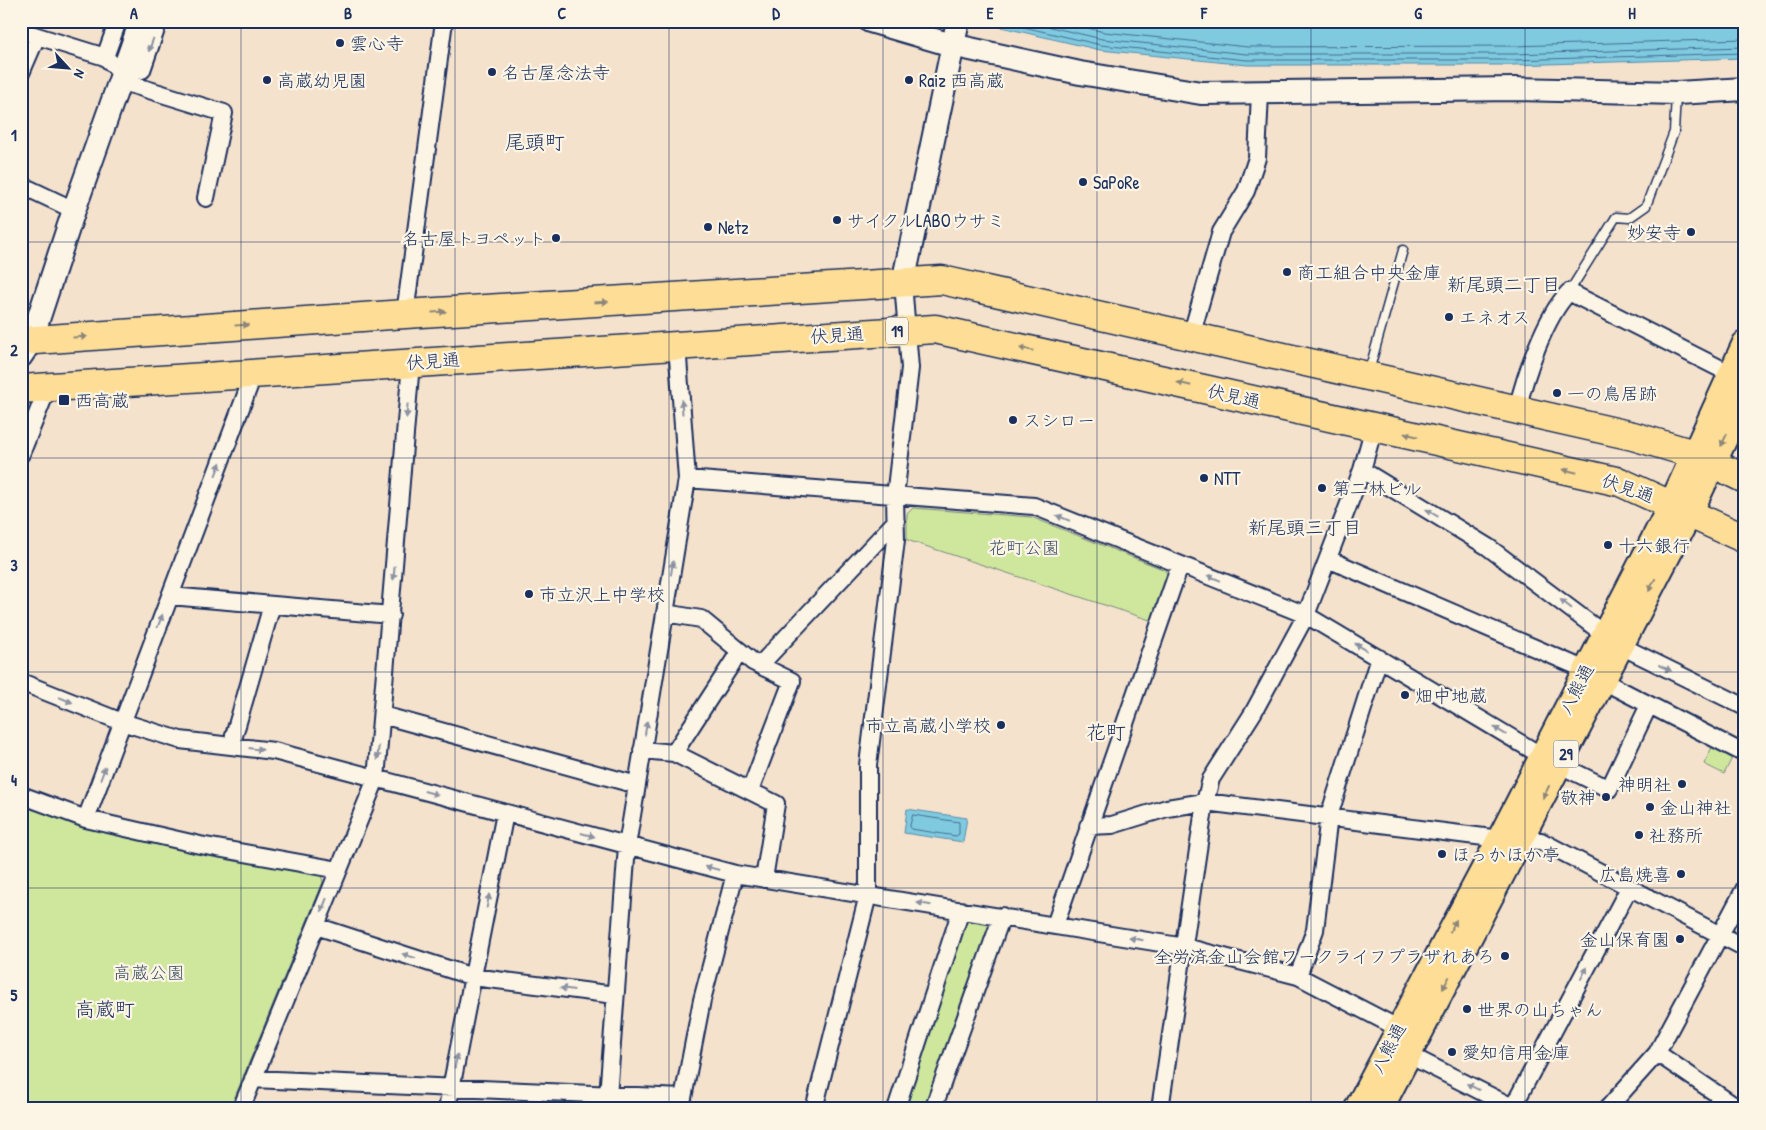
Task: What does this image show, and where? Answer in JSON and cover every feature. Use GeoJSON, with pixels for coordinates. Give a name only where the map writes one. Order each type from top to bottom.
{"type":"FeatureCollection","features":[{"type":"Feature","properties":{"kind":"highway"},"geometry":{"type":"LineString","coordinates":[[25,346],[405,314],[942,280],[1633,436],[1704,459],[1745,479]]}},
{"type":"Feature","properties":{"kind":"highway","name":"伏見通"},"geometry":{"type":"LineString","coordinates":[[34,388],[935,328],[1620,482],[1681,508],[1745,539]]}},
{"type":"Feature","properties":{"kind":"main road","name":"八熊通"},"geometry":{"type":"LineString","coordinates":[[1704,459],[1731,374],[1745,344]]}},
{"type":"Feature","properties":{"kind":"main road","name":"八熊通"},"geometry":{"type":"LineString","coordinates":[[1380,1109],[1409,1055],[1510,839],[1681,508],[1704,459],[1745,395]]}},
{"type":"Feature","properties":{"kind":"main road","name":"八熊通"},"geometry":{"type":"LineString","coordinates":[[1357,1109],[1398,1028],[1510,839]]}},
{"type":"Feature","properties":{"kind":"street"},"geometry":{"type":"LineString","coordinates":[[105,57],[118,21]]}},
{"type":"Feature","properties":{"kind":"street"},"geometry":{"type":"LineString","coordinates":[[25,346],[74,210],[128,75],[142,21]]}},
{"type":"Feature","properties":{"kind":"street"},"geometry":{"type":"LineString","coordinates":[[128,75],[159,21]]}},
{"type":"Feature","properties":{"kind":"street"},"geometry":{"type":"LineString","coordinates":[[405,314],[444,21]]}},
{"type":"Feature","properties":{"kind":"street"},"geometry":{"type":"LineString","coordinates":[[870,21],[955,32],[1139,84],[1200,92],[1260,94],[1514,89],[1677,93],[1745,89]]}},
{"type":"Feature","properties":{"kind":"street"},"geometry":{"type":"LineString","coordinates":[[21,31],[105,57],[128,75],[224,113],[206,198]]}},
{"type":"Feature","properties":{"kind":"street"},"geometry":{"type":"LineString","coordinates":[[814,1109],[868,895],[868,765],[896,540],[895,497],[910,368],[903,282],[955,32]]}},
{"type":"Feature","properties":{"kind":"street"},"geometry":{"type":"LineString","coordinates":[[21,73],[37,36]]}},
{"type":"Feature","properties":{"kind":"street"},"geometry":{"type":"LineString","coordinates":[[1191,336],[1220,232],[1246,191],[1257,158],[1260,94]]}},
{"type":"Feature","properties":{"kind":"street"},"geometry":{"type":"LineString","coordinates":[[21,185],[74,210]]}},
{"type":"Feature","properties":{"kind":"street"},"geometry":{"type":"LineString","coordinates":[[1517,410],[1525,377],[1559,302],[1569,292],[1731,374]]}},
{"type":"Feature","properties":{"kind":"street"},"geometry":{"type":"LineString","coordinates":[[607,1102],[627,846],[687,479],[677,345]]}},
{"type":"Feature","properties":{"kind":"street"},"geometry":{"type":"LineString","coordinates":[[241,1109],[376,779],[411,363]]}},
{"type":"Feature","properties":{"kind":"street"},"geometry":{"type":"LineString","coordinates":[[86,819],[254,373]]}},
{"type":"Feature","properties":{"kind":"street"},"geometry":{"type":"LineString","coordinates":[[21,454],[34,388]]}},
{"type":"Feature","properties":{"kind":"street"},"geometry":{"type":"LineString","coordinates":[[1160,1109],[1205,802],[1211,779],[1253,713],[1306,615],[1362,470],[1374,427]]}},
{"type":"Feature","properties":{"kind":"street"},"geometry":{"type":"LineString","coordinates":[[1362,470],[1488,547],[1613,640],[1745,707]]}},
{"type":"Feature","properties":{"kind":"street"},"geometry":{"type":"LineString","coordinates":[[687,479],[895,497],[1034,506],[1306,615],[1551,760],[1609,788],[1649,705]]}},
{"type":"Feature","properties":{"kind":"street"},"geometry":{"type":"LineString","coordinates":[[760,666],[896,521]]}},
{"type":"Feature","properties":{"kind":"street"},"geometry":{"type":"LineString","coordinates":[[1328,558],[1594,676],[1745,754]]}},
{"type":"Feature","properties":{"kind":"street"},"geometry":{"type":"LineString","coordinates":[[1055,925],[1180,565]]}},
{"type":"Feature","properties":{"kind":"street"},"geometry":{"type":"LineString","coordinates":[[170,596],[391,615]]}},
{"type":"Feature","properties":{"kind":"street"},"geometry":{"type":"LineString","coordinates":[[231,746],[272,605]]}},
{"type":"Feature","properties":{"kind":"street"},"geometry":{"type":"LineString","coordinates":[[665,613],[701,619],[760,666],[792,681],[750,791]]}},
{"type":"Feature","properties":{"kind":"street"},"geometry":{"type":"LineString","coordinates":[[674,753],[740,651]]}},
{"type":"Feature","properties":{"kind":"street"},"geometry":{"type":"LineString","coordinates":[[1298,976],[1315,930],[1329,816],[1379,658]]}},
{"type":"Feature","properties":{"kind":"street"},"geometry":{"type":"LineString","coordinates":[[21,682],[122,722],[180,740],[274,752],[735,874],[1184,946],[1298,976],[1398,1028]]}},
{"type":"Feature","properties":{"kind":"street"},"geometry":{"type":"LineString","coordinates":[[382,715],[636,785]]}},
{"type":"Feature","properties":{"kind":"street"},"geometry":{"type":"LineString","coordinates":[[642,750],[674,753],[776,804],[764,879]]}},
{"type":"Feature","properties":{"kind":"street"},"geometry":{"type":"LineString","coordinates":[[21,795],[86,819],[200,845],[339,870]]}},
{"type":"Feature","properties":{"kind":"street"},"geometry":{"type":"LineString","coordinates":[[1088,826],[1112,825],[1168,808],[1205,802],[1540,841],[1745,948]]}},
{"type":"Feature","properties":{"kind":"street"},"geometry":{"type":"LineString","coordinates":[[447,1109],[505,813]]}},
{"type":"Feature","properties":{"kind":"street"},"geometry":{"type":"LineString","coordinates":[[253,1079],[451,1088],[607,1102],[683,1098],[702,1000],[735,874]]}},
{"type":"Feature","properties":{"kind":"street"},"geometry":{"type":"LineString","coordinates":[[1409,1055],[1514,1108],[1629,888]]}},
{"type":"Feature","properties":{"kind":"street"},"geometry":{"type":"LineString","coordinates":[[1606,1109],[1657,1053],[1745,888]]}},
{"type":"Feature","properties":{"kind":"street"},"geometry":{"type":"LineString","coordinates":[[896,1109],[961,910]]}},
{"type":"Feature","properties":{"kind":"street"},"geometry":{"type":"LineString","coordinates":[[933,1109],[1002,916]]}},
{"type":"Feature","properties":{"kind":"street"},"geometry":{"type":"LineString","coordinates":[[316,926],[473,976],[615,995]]}},
{"type":"Feature","properties":{"kind":"street"},"geometry":{"type":"LineString","coordinates":[[1657,1053],[1739,1109]]}},
{"type":"Feature","properties":{"kind":"lane"},"geometry":{"type":"LineString","coordinates":[[1569,292],[1616,217],[1629,218],[1646,206],[1674,132],[1677,93]]}},
{"type":"Feature","properties":{"kind":"lane"},"geometry":{"type":"LineString","coordinates":[[1367,376],[1403,250]]}},
{"type":"Feature","properties":{"kind":"green space","name":"花町公園"},"geometry":{"type":"Polygon","coordinates":[[[913,508],[1031,517],[1165,570],[1168,576],[1153,621],[907,540],[907,514],[913,508]]]}},
{"type":"Feature","properties":{"kind":"green space"},"geometry":{"type":"Polygon","coordinates":[[[1714,743],[1734,754],[1724,774],[1704,764],[1714,743]]]}},
{"type":"Feature","properties":{"kind":"green space","name":"高蔵公園"},"geometry":{"type":"Polygon","coordinates":[[[21,804],[83,828],[321,875],[323,882],[230,1109],[21,1109],[21,804]]]}},
{"type":"Feature","properties":{"kind":"green space"},"geometry":{"type":"Polygon","coordinates":[[[968,918],[987,921],[990,927],[924,1109],[901,1109],[963,921],[968,918]]]}},
{"type":"Feature","properties":{"kind":"water"},"geometry":{"type":"Polygon","coordinates":[[[975,21],[1745,21],[1745,58],[1514,65],[1247,65],[1100,50],[975,21]]]}},
{"type":"Feature","properties":{"kind":"water"},"geometry":{"type":"Polygon","coordinates":[[[907,809],[967,818],[963,842],[904,833],[907,809]]]}},
{"type":"Feature","properties":{"kind":"place","name":"雲心寺"},"geometry":{"type":"Point","coordinates":[340,43]}},
{"type":"Feature","properties":{"kind":"place","name":"名古屋念法寺"},"geometry":{"type":"Point","coordinates":[492,72]}},
{"type":"Feature","properties":{"kind":"place","name":"高蔵幼児園"},"geometry":{"type":"Point","coordinates":[267,80]}},
{"type":"Feature","properties":{"kind":"place","name":"Raiz 西高蔵"},"geometry":{"type":"Point","coordinates":[909,80]}},
{"type":"Feature","properties":{"kind":"place","name":"SaPoRe"},"geometry":{"type":"Point","coordinates":[1083,182]}},
{"type":"Feature","properties":{"kind":"place","name":"サイクルLABOウサミ"},"geometry":{"type":"Point","coordinates":[837,220]}},
{"type":"Feature","properties":{"kind":"place","name":"Netz"},"geometry":{"type":"Point","coordinates":[708,227]}},
{"type":"Feature","properties":{"kind":"place","name":"妙安寺"},"geometry":{"type":"Point","coordinates":[1691,232]}},
{"type":"Feature","properties":{"kind":"place","name":"名古屋トヨペット"},"geometry":{"type":"Point","coordinates":[556,238]}},
{"type":"Feature","properties":{"kind":"place","name":"商工組合中央金庫"},"geometry":{"type":"Point","coordinates":[1287,272]}},
{"type":"Feature","properties":{"kind":"place","name":"エネオス"},"geometry":{"type":"Point","coordinates":[1449,317]}},
{"type":"Feature","properties":{"kind":"place","name":"一の鳥居跡"},"geometry":{"type":"Point","coordinates":[1557,393]}},
{"type":"Feature","properties":{"kind":"place","name":"西高蔵"},"geometry":{"type":"Point","coordinates":[64,400]}},
{"type":"Feature","properties":{"kind":"place","name":"スシロー"},"geometry":{"type":"Point","coordinates":[1013,420]}},
{"type":"Feature","properties":{"kind":"place","name":"NTT"},"geometry":{"type":"Point","coordinates":[1204,478]}},
{"type":"Feature","properties":{"kind":"place","name":"第二林ビル"},"geometry":{"type":"Point","coordinates":[1322,488]}},
{"type":"Feature","properties":{"kind":"place","name":"十六銀行"},"geometry":{"type":"Point","coordinates":[1608,545]}},
{"type":"Feature","properties":{"kind":"place","name":"市立沢上中学校"},"geometry":{"type":"Point","coordinates":[529,594]}},
{"type":"Feature","properties":{"kind":"place","name":"畑中地蔵"},"geometry":{"type":"Point","coordinates":[1405,695]}},
{"type":"Feature","properties":{"kind":"place","name":"市立高蔵小学校"},"geometry":{"type":"Point","coordinates":[1001,725]}},
{"type":"Feature","properties":{"kind":"place","name":"神明社"},"geometry":{"type":"Point","coordinates":[1682,784]}},
{"type":"Feature","properties":{"kind":"place","name":"敬神"},"geometry":{"type":"Point","coordinates":[1606,797]}},
{"type":"Feature","properties":{"kind":"place","name":"金山神社"},"geometry":{"type":"Point","coordinates":[1650,807]}},
{"type":"Feature","properties":{"kind":"place","name":"社務所"},"geometry":{"type":"Point","coordinates":[1639,835]}},
{"type":"Feature","properties":{"kind":"place","name":"ほっかほか亭"},"geometry":{"type":"Point","coordinates":[1442,854]}},
{"type":"Feature","properties":{"kind":"place","name":"広島焼喜"},"geometry":{"type":"Point","coordinates":[1681,874]}},
{"type":"Feature","properties":{"kind":"place","name":"金山保育園"},"geometry":{"type":"Point","coordinates":[1680,939]}},
{"type":"Feature","properties":{"kind":"place","name":"全労済金山会館ワークライフプラザれあろ"},"geometry":{"type":"Point","coordinates":[1505,956]}},
{"type":"Feature","properties":{"kind":"place","name":"世界の山ちゃん"},"geometry":{"type":"Point","coordinates":[1467,1009]}},
{"type":"Feature","properties":{"kind":"place","name":"愛知信用金庫"},"geometry":{"type":"Point","coordinates":[1452,1052]}},
{"type":"Feature","properties":{"kind":"district","name":"尾頭町"},"geometry":{"type":"Point","coordinates":[535,141]}},
{"type":"Feature","properties":{"kind":"district","name":"新尾頭二丁目"},"geometry":{"type":"Point","coordinates":[1504,284]}},
{"type":"Feature","properties":{"kind":"district","name":"新尾頭三丁目"},"geometry":{"type":"Point","coordinates":[1305,527]}},
{"type":"Feature","properties":{"kind":"district","name":"花町"},"geometry":{"type":"Point","coordinates":[1106,731]}},
{"type":"Feature","properties":{"kind":"district","name":"高蔵町"},"geometry":{"type":"Point","coordinates":[105,1008]}}]}
